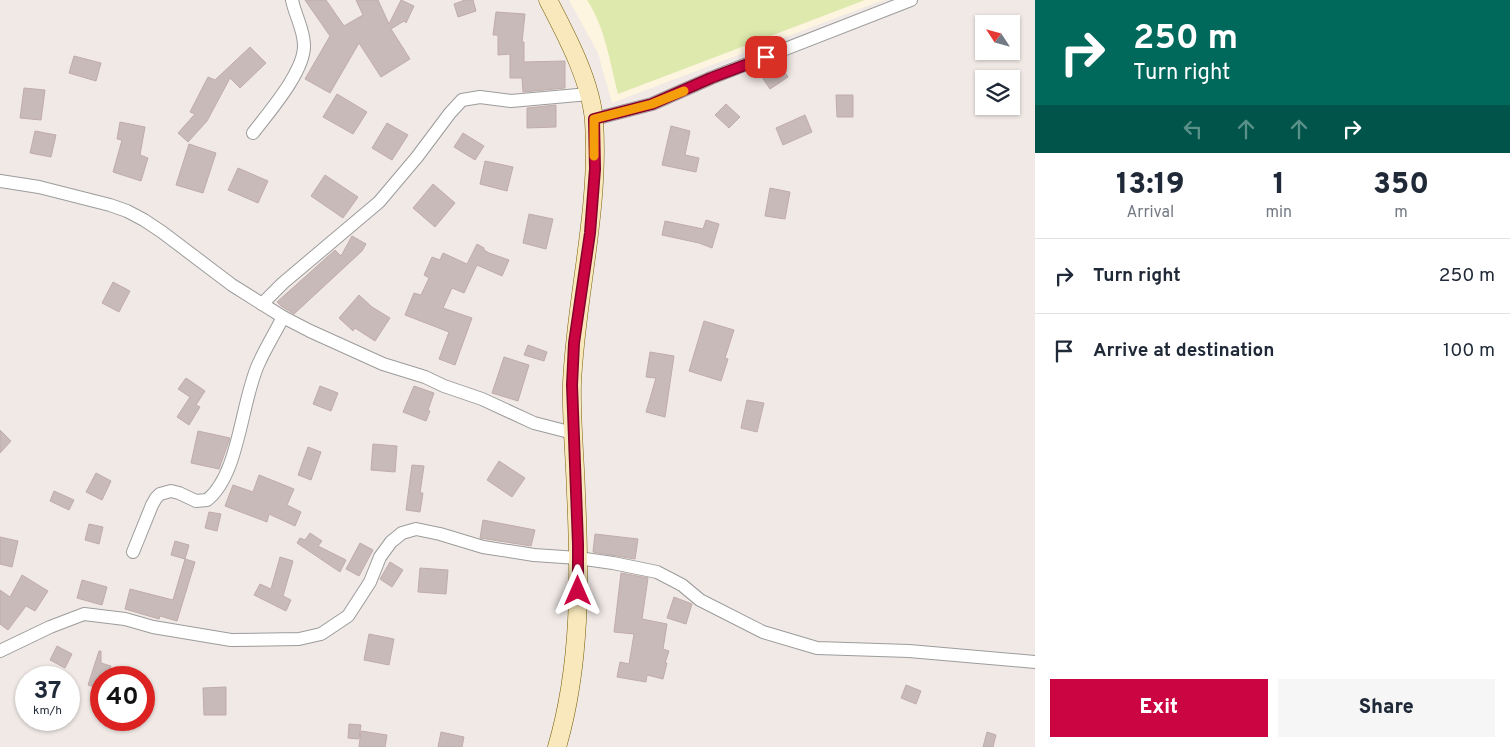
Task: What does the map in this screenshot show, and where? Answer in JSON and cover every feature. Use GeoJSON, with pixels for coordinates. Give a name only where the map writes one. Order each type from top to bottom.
{"type":"FeatureCollection","features":[{"type":"Feature","properties":{"kind":"street"},"geometry":{"type":"LineString","coordinates":[[253,133],[295,74],[303,57],[304,43],[292,0]]}},
{"type":"Feature","properties":{"kind":"street"},"geometry":{"type":"LineString","coordinates":[[548,0],[560,22],[586,84],[594,119],[595,169],[590,233],[574,343],[572,385],[578,536],[578,608],[568,705],[557,747]]}},
{"type":"Feature","properties":{"kind":"street"},"geometry":{"type":"LineString","coordinates":[[594,119],[652,104],[711,78],[912,0]]}},
{"type":"Feature","properties":{"kind":"street"},"geometry":{"type":"LineString","coordinates":[[262,304],[283,283],[379,202],[462,100],[480,97],[512,101],[588,94]]}},
{"type":"Feature","properties":{"kind":"street"},"geometry":{"type":"LineString","coordinates":[[0,181],[39,187],[127,211],[162,232],[232,285],[283,317],[376,362],[482,399],[534,423],[573,433]]}},
{"type":"Feature","properties":{"kind":"street"},"geometry":{"type":"LineString","coordinates":[[133,552],[152,504],[158,495],[171,491],[179,492],[196,501],[207,500],[223,482],[230,466],[247,398],[258,365],[283,317]]}},
{"type":"Feature","properties":{"kind":"street"},"geometry":{"type":"LineString","coordinates":[[0,651],[50,627],[84,614],[124,619],[153,627],[231,640],[299,639],[321,634],[348,616],[370,582],[380,557],[391,542],[402,533],[416,529],[483,547],[534,555],[613,563],[657,572],[682,585],[700,600],[763,632],[817,648],[909,650],[1035,662]]}},
{"type":"Feature","properties":{"kind":"shaded area"},"geometry":{"type":"Polygon","coordinates":[[[569,0],[883,0],[612,103],[598,53],[569,0]]]}},
{"type":"Feature","properties":{"kind":"green space"},"geometry":{"type":"Polygon","coordinates":[[[587,0],[865,0],[618,94],[603,33],[587,0]]]}},
{"type":"Feature","properties":{"kind":"building"},"geometry":{"type":"Polygon","coordinates":[[[305,0],[326,0],[344,26],[363,15],[356,0],[378,0],[389,24],[401,0],[414,6],[406,23],[404,21],[391,29],[410,59],[381,77],[359,43],[330,93],[305,79],[330,36],[305,0]]]}},
{"type":"Feature","properties":{"kind":"building"},"geometry":{"type":"Polygon","coordinates":[[[465,0],[473,0],[476,11],[458,17],[454,4],[465,0]]]}},
{"type":"Feature","properties":{"kind":"building"},"geometry":{"type":"Polygon","coordinates":[[[496,12],[525,14],[522,42],[524,42],[524,62],[565,61],[565,88],[523,92],[522,78],[510,78],[510,54],[498,55],[498,35],[493,35],[496,12]]]}},
{"type":"Feature","properties":{"kind":"building"},"geometry":{"type":"Polygon","coordinates":[[[250,47],[266,63],[240,88],[230,78],[207,121],[188,142],[178,133],[195,114],[190,112],[208,77],[215,80],[250,47]]]}},
{"type":"Feature","properties":{"kind":"building"},"geometry":{"type":"Polygon","coordinates":[[[74,56],[101,63],[96,81],[69,73],[74,56]]]}},
{"type":"Feature","properties":{"kind":"building"},"geometry":{"type":"Polygon","coordinates":[[[778,62],[788,77],[770,89],[760,74],[778,62]]]}},
{"type":"Feature","properties":{"kind":"building"},"geometry":{"type":"Polygon","coordinates":[[[24,88],[45,90],[41,120],[20,118],[24,88]]]}},
{"type":"Feature","properties":{"kind":"building"},"geometry":{"type":"Polygon","coordinates":[[[337,94],[367,112],[353,134],[323,117],[337,94]]]}},
{"type":"Feature","properties":{"kind":"building"},"geometry":{"type":"Polygon","coordinates":[[[836,95],[853,95],[853,117],[837,117],[836,95]]]}},
{"type":"Feature","properties":{"kind":"building"},"geometry":{"type":"Polygon","coordinates":[[[726,104],[740,117],[729,128],[715,115],[726,104]]]}},
{"type":"Feature","properties":{"kind":"building"},"geometry":{"type":"Polygon","coordinates":[[[556,105],[556,127],[527,128],[527,108],[556,105]]]}},
{"type":"Feature","properties":{"kind":"building"},"geometry":{"type":"Polygon","coordinates":[[[805,115],[812,132],[783,145],[776,128],[805,115]]]}},
{"type":"Feature","properties":{"kind":"building"},"geometry":{"type":"Polygon","coordinates":[[[120,122],[145,127],[140,155],[148,158],[141,181],[113,172],[122,140],[117,139],[120,122]]]}},
{"type":"Feature","properties":{"kind":"building"},"geometry":{"type":"Polygon","coordinates":[[[387,123],[408,135],[392,160],[372,148],[387,123]]]}},
{"type":"Feature","properties":{"kind":"building"},"geometry":{"type":"Polygon","coordinates":[[[671,126],[690,131],[685,155],[699,158],[696,172],[662,165],[671,126]]]}},
{"type":"Feature","properties":{"kind":"building"},"geometry":{"type":"Polygon","coordinates":[[[35,131],[56,135],[51,157],[30,153],[35,131]]]}},
{"type":"Feature","properties":{"kind":"building"},"geometry":{"type":"Polygon","coordinates":[[[463,133],[484,146],[475,160],[454,147],[463,133]]]}},
{"type":"Feature","properties":{"kind":"building"},"geometry":{"type":"Polygon","coordinates":[[[189,144],[216,153],[203,193],[176,185],[189,144]]]}},
{"type":"Feature","properties":{"kind":"building"},"geometry":{"type":"Polygon","coordinates":[[[485,161],[513,167],[507,191],[480,184],[485,161]]]}},
{"type":"Feature","properties":{"kind":"building"},"geometry":{"type":"Polygon","coordinates":[[[238,168],[268,181],[258,203],[228,190],[238,168]]]}},
{"type":"Feature","properties":{"kind":"building"},"geometry":{"type":"Polygon","coordinates":[[[325,175],[358,197],[343,218],[311,196],[325,175]]]}},
{"type":"Feature","properties":{"kind":"building"},"geometry":{"type":"Polygon","coordinates":[[[433,184],[455,203],[435,227],[413,208],[433,184]]]}},
{"type":"Feature","properties":{"kind":"building"},"geometry":{"type":"Polygon","coordinates":[[[770,188],[790,192],[785,219],[765,216],[770,188]]]}},
{"type":"Feature","properties":{"kind":"building"},"geometry":{"type":"Polygon","coordinates":[[[529,214],[553,219],[546,249],[523,243],[529,214]]]}},
{"type":"Feature","properties":{"kind":"building"},"geometry":{"type":"Polygon","coordinates":[[[706,220],[719,224],[712,248],[699,243],[662,235],[665,221],[703,229],[706,220]]]}},
{"type":"Feature","properties":{"kind":"building"},"geometry":{"type":"Polygon","coordinates":[[[352,236],[366,244],[362,251],[294,314],[277,302],[335,250],[341,256],[352,236]]]}},
{"type":"Feature","properties":{"kind":"building"},"geometry":{"type":"Polygon","coordinates":[[[477,244],[489,253],[509,260],[502,276],[477,265],[464,293],[452,288],[443,308],[472,318],[455,365],[439,359],[449,332],[405,315],[414,293],[421,295],[429,278],[424,275],[432,257],[440,260],[443,253],[467,264],[477,244]]]}},
{"type":"Feature","properties":{"kind":"building"},"geometry":{"type":"Polygon","coordinates":[[[113,282],[130,291],[119,312],[102,303],[113,282]]]}},
{"type":"Feature","properties":{"kind":"building"},"geometry":{"type":"Polygon","coordinates":[[[359,295],[372,307],[390,318],[375,341],[355,328],[353,331],[339,318],[359,295]]]}},
{"type":"Feature","properties":{"kind":"building"},"geometry":{"type":"Polygon","coordinates":[[[704,321],[734,330],[725,358],[728,359],[721,381],[689,371],[704,321]]]}},
{"type":"Feature","properties":{"kind":"building"},"geometry":{"type":"Polygon","coordinates":[[[528,345],[547,352],[544,361],[524,355],[528,345]]]}},
{"type":"Feature","properties":{"kind":"building"},"geometry":{"type":"Polygon","coordinates":[[[650,352],[674,356],[665,417],[646,412],[656,378],[646,377],[650,352]]]}},
{"type":"Feature","properties":{"kind":"building"},"geometry":{"type":"Polygon","coordinates":[[[504,357],[529,365],[518,401],[492,393],[504,357]]]}},
{"type":"Feature","properties":{"kind":"building"},"geometry":{"type":"Polygon","coordinates":[[[186,378],[205,391],[196,405],[200,407],[189,425],[177,417],[190,397],[178,389],[186,378]]]}},
{"type":"Feature","properties":{"kind":"building"},"geometry":{"type":"Polygon","coordinates":[[[320,386],[338,393],[331,411],[313,404],[320,386]]]}},
{"type":"Feature","properties":{"kind":"building"},"geometry":{"type":"Polygon","coordinates":[[[414,386],[434,393],[426,421],[403,412],[414,386]]]}},
{"type":"Feature","properties":{"kind":"building"},"geometry":{"type":"Polygon","coordinates":[[[747,400],[764,403],[757,432],[741,428],[747,400]]]}},
{"type":"Feature","properties":{"kind":"building"},"geometry":{"type":"Polygon","coordinates":[[[0,430],[11,441],[0,453],[0,430]]]}},
{"type":"Feature","properties":{"kind":"building"},"geometry":{"type":"Polygon","coordinates":[[[198,431],[230,438],[219,469],[191,463],[198,431]]]}},
{"type":"Feature","properties":{"kind":"building"},"geometry":{"type":"Polygon","coordinates":[[[373,444],[397,446],[395,472],[371,470],[373,444]]]}},
{"type":"Feature","properties":{"kind":"building"},"geometry":{"type":"Polygon","coordinates":[[[308,447],[321,452],[311,480],[298,475],[308,447]]]}},
{"type":"Feature","properties":{"kind":"building"},"geometry":{"type":"Polygon","coordinates":[[[499,461],[525,478],[512,497],[487,480],[499,461]]]}},
{"type":"Feature","properties":{"kind":"building"},"geometry":{"type":"Polygon","coordinates":[[[412,465],[424,466],[420,493],[423,493],[420,512],[406,510],[412,465]]]}},
{"type":"Feature","properties":{"kind":"building"},"geometry":{"type":"Polygon","coordinates":[[[96,473],[111,481],[102,500],[86,492],[96,473]]]}},
{"type":"Feature","properties":{"kind":"building"},"geometry":{"type":"Polygon","coordinates":[[[259,475],[294,489],[287,505],[301,512],[295,526],[269,514],[267,522],[225,506],[233,485],[253,492],[259,475]]]}},
{"type":"Feature","properties":{"kind":"building"},"geometry":{"type":"Polygon","coordinates":[[[54,491],[74,500],[69,510],[50,501],[54,491]]]}},
{"type":"Feature","properties":{"kind":"building"},"geometry":{"type":"Polygon","coordinates":[[[209,512],[221,514],[217,531],[205,528],[209,512]]]}},
{"type":"Feature","properties":{"kind":"building"},"geometry":{"type":"Polygon","coordinates":[[[483,520],[535,530],[531,546],[480,538],[483,520]]]}},
{"type":"Feature","properties":{"kind":"building"},"geometry":{"type":"Polygon","coordinates":[[[89,524],[103,527],[99,544],[85,540],[89,524]]]}},
{"type":"Feature","properties":{"kind":"building"},"geometry":{"type":"Polygon","coordinates":[[[310,533],[322,541],[318,546],[346,560],[340,572],[297,543],[300,538],[305,540],[310,533]]]}},
{"type":"Feature","properties":{"kind":"building"},"geometry":{"type":"Polygon","coordinates":[[[595,534],[638,539],[635,559],[593,552],[595,534]]]}},
{"type":"Feature","properties":{"kind":"building"},"geometry":{"type":"Polygon","coordinates":[[[0,537],[18,541],[12,567],[0,564],[0,537]]]}},
{"type":"Feature","properties":{"kind":"building"},"geometry":{"type":"Polygon","coordinates":[[[175,541],[189,545],[185,559],[171,555],[175,541]]]}},
{"type":"Feature","properties":{"kind":"building"},"geometry":{"type":"Polygon","coordinates":[[[360,543],[373,550],[359,576],[346,569],[360,543]]]}},
{"type":"Feature","properties":{"kind":"building"},"geometry":{"type":"Polygon","coordinates":[[[280,557],[293,561],[283,596],[291,600],[286,611],[254,595],[260,584],[271,589],[280,557]]]}},
{"type":"Feature","properties":{"kind":"building"},"geometry":{"type":"Polygon","coordinates":[[[185,559],[195,562],[177,621],[160,616],[159,619],[125,609],[130,589],[173,600],[185,559]]]}},
{"type":"Feature","properties":{"kind":"building"},"geometry":{"type":"Polygon","coordinates":[[[390,562],[403,570],[392,587],[380,579],[390,562]]]}},
{"type":"Feature","properties":{"kind":"building"},"geometry":{"type":"Polygon","coordinates":[[[420,568],[448,570],[446,594],[418,592],[420,568]]]}},
{"type":"Feature","properties":{"kind":"building"},"geometry":{"type":"Polygon","coordinates":[[[621,573],[648,578],[642,619],[667,624],[663,649],[669,651],[663,679],[647,675],[646,682],[617,677],[620,662],[629,664],[634,634],[614,632],[621,573]]]}},
{"type":"Feature","properties":{"kind":"building"},"geometry":{"type":"Polygon","coordinates":[[[22,575],[48,591],[35,611],[26,606],[8,630],[0,624],[0,590],[10,597],[22,575]]]}},
{"type":"Feature","properties":{"kind":"building"},"geometry":{"type":"Polygon","coordinates":[[[82,580],[107,587],[102,605],[77,598],[82,580]]]}},
{"type":"Feature","properties":{"kind":"building"},"geometry":{"type":"Polygon","coordinates":[[[674,597],[692,604],[686,624],[667,618],[674,597]]]}},
{"type":"Feature","properties":{"kind":"building"},"geometry":{"type":"Polygon","coordinates":[[[369,634],[394,639],[389,665],[364,660],[369,634]]]}},
{"type":"Feature","properties":{"kind":"building"},"geometry":{"type":"Polygon","coordinates":[[[57,646],[72,654],[66,666],[61,666],[50,660],[57,646]]]}},
{"type":"Feature","properties":{"kind":"building"},"geometry":{"type":"Polygon","coordinates":[[[99,651],[101,651],[101,663],[111,666],[94,666],[99,651]]]}},
{"type":"Feature","properties":{"kind":"building"},"geometry":{"type":"Polygon","coordinates":[[[906,685],[921,691],[916,704],[901,698],[906,685]]]}},
{"type":"Feature","properties":{"kind":"building"},"geometry":{"type":"Polygon","coordinates":[[[226,687],[226,715],[204,715],[203,688],[226,687]]]}},
{"type":"Feature","properties":{"kind":"building"},"geometry":{"type":"Polygon","coordinates":[[[349,724],[361,725],[359,739],[348,738],[349,724]]]}},
{"type":"Feature","properties":{"kind":"building"},"geometry":{"type":"Polygon","coordinates":[[[361,731],[387,735],[385,747],[359,747],[361,731]]]}},
{"type":"Feature","properties":{"kind":"building"},"geometry":{"type":"Polygon","coordinates":[[[441,732],[464,737],[462,747],[438,747],[441,732]]]}},
{"type":"Feature","properties":{"kind":"building"},"geometry":{"type":"Polygon","coordinates":[[[987,732],[996,735],[993,747],[983,747],[987,732]]]}},
{"type":"Feature","properties":{"kind":"slow traffic"},"geometry":{"type":"LineString","coordinates":[[594,156],[594,119],[652,104],[684,91]]}},
{"type":"Feature","properties":{"kind":"route"},"geometry":{"type":"LineString","coordinates":[[578,591],[572,385],[574,343],[590,233],[595,169],[594,119],[652,104],[711,78],[766,57]]}}]}
